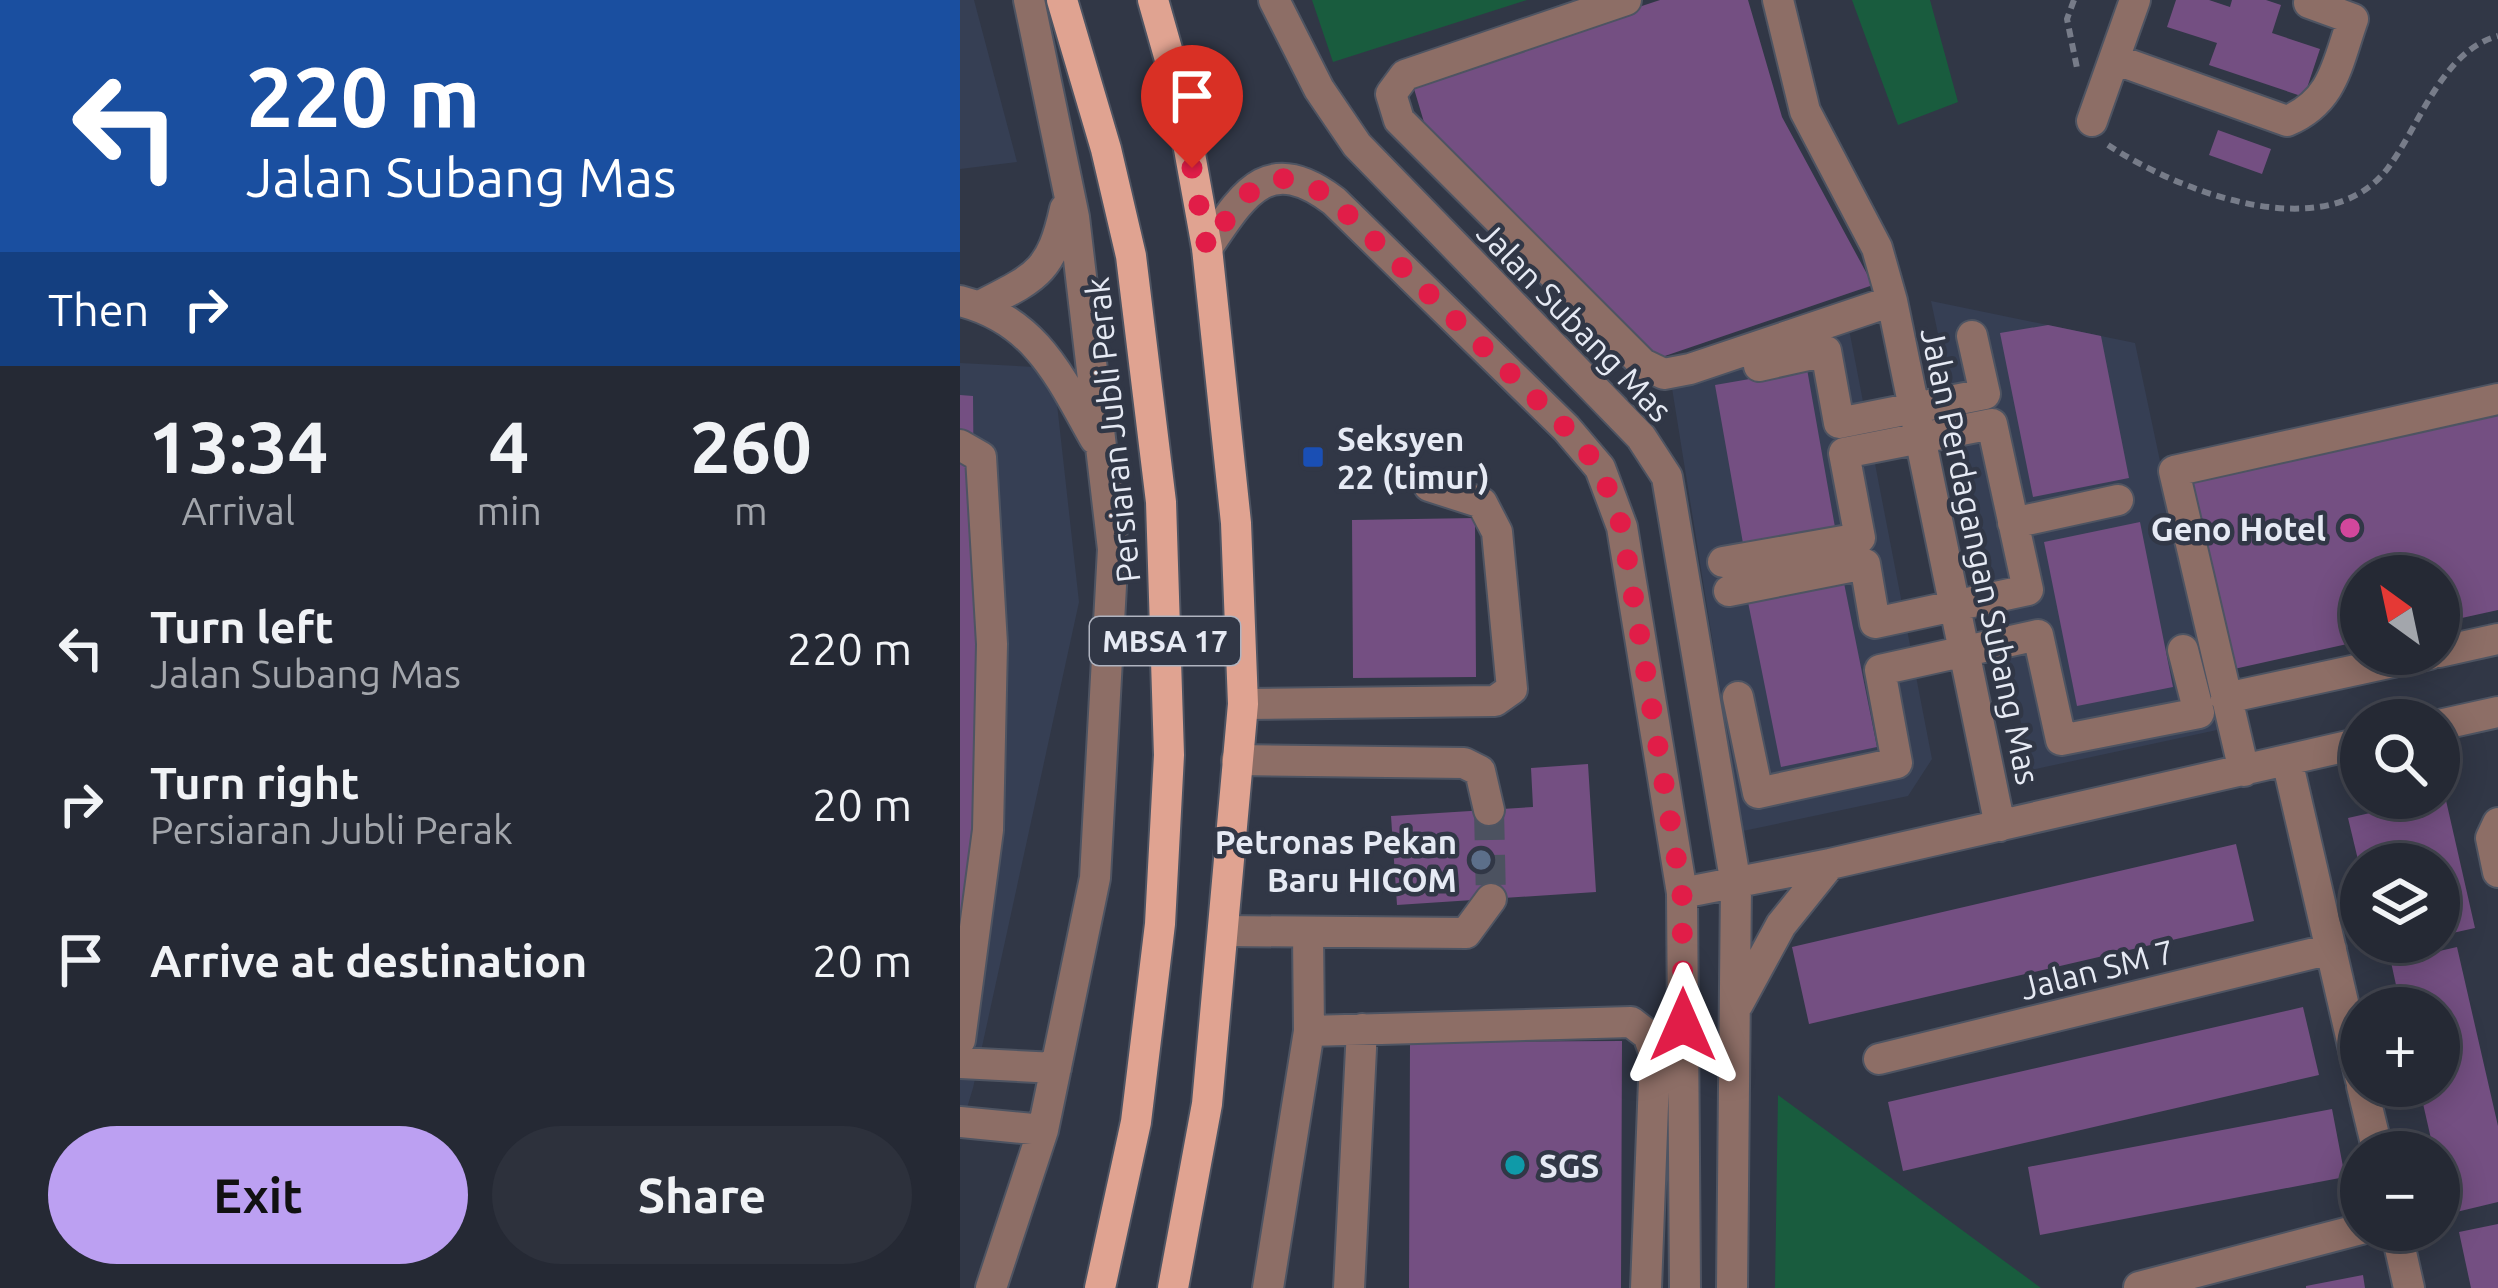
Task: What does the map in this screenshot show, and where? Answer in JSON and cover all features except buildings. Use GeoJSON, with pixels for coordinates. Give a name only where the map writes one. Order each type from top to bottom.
{"type":"FeatureCollection","features":[{"type":"Feature","properties":{"kind":"main road","name":"Persiaran Jubli Perak"},"geometry":{"type":"LineString","coordinates":[[1062,0],[1106,149],[1131,256],[1161,502],[1169,755],[1160,924],[1136,1122],[1100,1288]]}},
{"type":"Feature","properties":{"kind":"main road","name":"MBSA 17"},"geometry":{"type":"LineString","coordinates":[[1153,0],[1178,88],[1207,248],[1236,523],[1243,704],[1207,1104],[1173,1288]]}},
{"type":"Feature","properties":{"kind":"street"},"geometry":{"type":"LineString","coordinates":[[991,1288],[1043,1130],[1095,878],[1113,549],[1069,193],[1028,0]]}},
{"type":"Feature","properties":{"kind":"street","name":"Jalan Subang Mas"},"geometry":{"type":"LineString","coordinates":[[1274,0],[1319,89],[1357,145],[1641,437],[1667,477],[1736,884],[1732,1288]]}},
{"type":"Feature","properties":{"kind":"street"},"geometry":{"type":"LineString","coordinates":[[1625,0],[1405,75],[1391,94],[1399,120],[1643,364],[1664,374],[1892,302]]}},
{"type":"Feature","properties":{"kind":"street","name":"Jalan Perdagangan Subang Mas"},"geometry":{"type":"LineString","coordinates":[[1778,0],[1805,111],[1877,248],[1892,302],[2000,826]]}},
{"type":"Feature","properties":{"kind":"street"},"geometry":{"type":"LineString","coordinates":[[2092,121],[2135,0]]}},
{"type":"Feature","properties":{"kind":"street"},"geometry":{"type":"LineString","coordinates":[[2114,59],[2287,121],[2311,111],[2326,94],[2353,19],[2309,3]]}},
{"type":"Feature","properties":{"kind":"street"},"geometry":{"type":"LineString","coordinates":[[1207,248],[1234,207],[1261,182],[1286,176],[1312,184],[1566,428],[1600,468],[1622,527],[1682,893],[1685,1288]]}},
{"type":"Feature","properties":{"kind":"street"},"geometry":{"type":"LineString","coordinates":[[970,303],[1028,280],[1056,250],[1069,193]]}},
{"type":"Feature","properties":{"kind":"street"},"geometry":{"type":"LineString","coordinates":[[970,303],[1021,328],[1053,365],[1104,454]]}},
{"type":"Feature","properties":{"kind":"street"},"geometry":{"type":"LineString","coordinates":[[1759,366],[1826,352],[1839,423],[1917,423],[1991,424],[2028,590],[1875,623],[1864,564],[1726,577],[1860,538],[1844,452],[1917,423],[1985,394],[1972,337]]}},
{"type":"Feature","properties":{"kind":"street"},"geometry":{"type":"LineString","coordinates":[[2244,771],[2252,682],[2174,471],[2498,399]]}},
{"type":"Feature","properties":{"kind":"street"},"geometry":{"type":"LineString","coordinates":[[960,445],[981,457],[992,644],[988,830],[960,1040]]}},
{"type":"Feature","properties":{"kind":"street"},"geometry":{"type":"LineString","coordinates":[[1243,704],[1495,701],[1512,689],[1497,532],[1482,503],[1429,486]]}},
{"type":"Feature","properties":{"kind":"street"},"geometry":{"type":"LineString","coordinates":[[2013,523],[2118,500]]}},
{"type":"Feature","properties":{"kind":"street"},"geometry":{"type":"LineString","coordinates":[[1738,697],[1758,793],[1897,763],[1880,670],[2038,635],[2061,740],[2199,713],[2183,650]]}},
{"type":"Feature","properties":{"kind":"street"},"geometry":{"type":"LineString","coordinates":[[2460,647],[2498,639]]}},
{"type":"Feature","properties":{"kind":"street"},"geometry":{"type":"LineString","coordinates":[[2252,682],[2340,668]]}},
{"type":"Feature","properties":{"kind":"street"},"geometry":{"type":"LineString","coordinates":[[2460,720],[2498,712]]}},
{"type":"Feature","properties":{"kind":"street"},"geometry":{"type":"LineString","coordinates":[[1665,784],[1689,741],[1706,725]]}},
{"type":"Feature","properties":{"kind":"street"},"geometry":{"type":"LineString","coordinates":[[1682,893],[2340,748]]}},
{"type":"Feature","properties":{"kind":"street"},"geometry":{"type":"LineString","coordinates":[[1237,760],[1464,763],[1480,771],[1489,810]]}},
{"type":"Feature","properties":{"kind":"street"},"geometry":{"type":"LineString","coordinates":[[2287,760],[2340,988]]}},
{"type":"Feature","properties":{"kind":"street"},"geometry":{"type":"LineString","coordinates":[[2494,831],[2498,872]]}},
{"type":"Feature","properties":{"kind":"street"},"geometry":{"type":"LineString","coordinates":[[1735,1010],[1781,925],[1830,864]]}},
{"type":"Feature","properties":{"kind":"street"},"geometry":{"type":"LineString","coordinates":[[1226,931],[1466,933],[1491,898]]}},
{"type":"Feature","properties":{"kind":"street"},"geometry":{"type":"LineString","coordinates":[[1268,1288],[1309,1031],[1308,933]]}},
{"type":"Feature","properties":{"kind":"street","name":"Jalan SM 7"},"geometry":{"type":"LineString","coordinates":[[1880,1059],[2331,949]]}},
{"type":"Feature","properties":{"kind":"street"},"geometry":{"type":"LineString","coordinates":[[1309,1031],[1631,1022],[1648,1035],[1655,1054],[1646,1288]]}},
{"type":"Feature","properties":{"kind":"street"},"geometry":{"type":"LineString","coordinates":[[1349,1288],[1362,1029]]}},
{"type":"Feature","properties":{"kind":"street"},"geometry":{"type":"LineString","coordinates":[[960,1063],[1056,1068]]}},
{"type":"Feature","properties":{"kind":"street"},"geometry":{"type":"LineString","coordinates":[[960,1122],[1043,1130]]}},
{"type":"Feature","properties":{"kind":"street"},"geometry":{"type":"LineString","coordinates":[[2138,1287],[2340,1234]]}},
{"type":"Feature","properties":{"kind":"street"},"geometry":{"type":"LineString","coordinates":[[2401,1251],[2409,1288]]}},
{"type":"Feature","properties":{"kind":"shaded area"},"geometry":{"type":"Polygon","coordinates":[[[960,0],[974,0],[1017,162],[960,169],[960,0]]]}},
{"type":"Feature","properties":{"kind":"shaded area"},"geometry":{"type":"Polygon","coordinates":[[[1931,301],[2135,343],[2217,730],[2031,770],[1931,301]]]}},
{"type":"Feature","properties":{"kind":"shaded area"},"geometry":{"type":"Polygon","coordinates":[[[1849,329],[1932,759],[1908,796],[1743,831],[1672,388],[1849,329]]]}},
{"type":"Feature","properties":{"kind":"shaded area"},"geometry":{"type":"Polygon","coordinates":[[[960,363],[1053,368],[1079,602],[960,1131],[960,363]]]}},
{"type":"Feature","properties":{"kind":"green space"},"geometry":{"type":"Polygon","coordinates":[[[1312,0],[1527,0],[1333,62],[1312,0]]]}},
{"type":"Feature","properties":{"kind":"green space"},"geometry":{"type":"Polygon","coordinates":[[[1852,0],[1930,0],[1958,102],[1898,125],[1852,0]]]}},
{"type":"Feature","properties":{"kind":"green space"},"geometry":{"type":"Polygon","coordinates":[[[1778,1095],[2041,1288],[1775,1288],[1778,1095]]]}},
{"type":"Feature","properties":{"kind":"tunnel"},"geometry":{"type":"LineString","coordinates":[[1489,810],[1491,899]]}},
{"type":"Feature","properties":{"kind":"place","name":"Seksyen 22 (timur)"},"geometry":{"type":"Point","coordinates":[1313,457]}},
{"type":"Feature","properties":{"kind":"place","name":"Geno Hotel"},"geometry":{"type":"Point","coordinates":[2350,528]}},
{"type":"Feature","properties":{"kind":"place","name":"Petronas Pekan Baru HICOM"},"geometry":{"type":"Point","coordinates":[1481,860]}},
{"type":"Feature","properties":{"kind":"place","name":"SGS"},"geometry":{"type":"Point","coordinates":[1515,1165]}},
{"type":"Feature","properties":{"kind":"route"},"geometry":{"type":"LineString","coordinates":[[1192,168],[1207,248],[1234,207],[1261,182],[1286,176],[1312,184],[1566,428],[1600,468],[1622,527],[1682,893],[1683,1025]]}}]}
